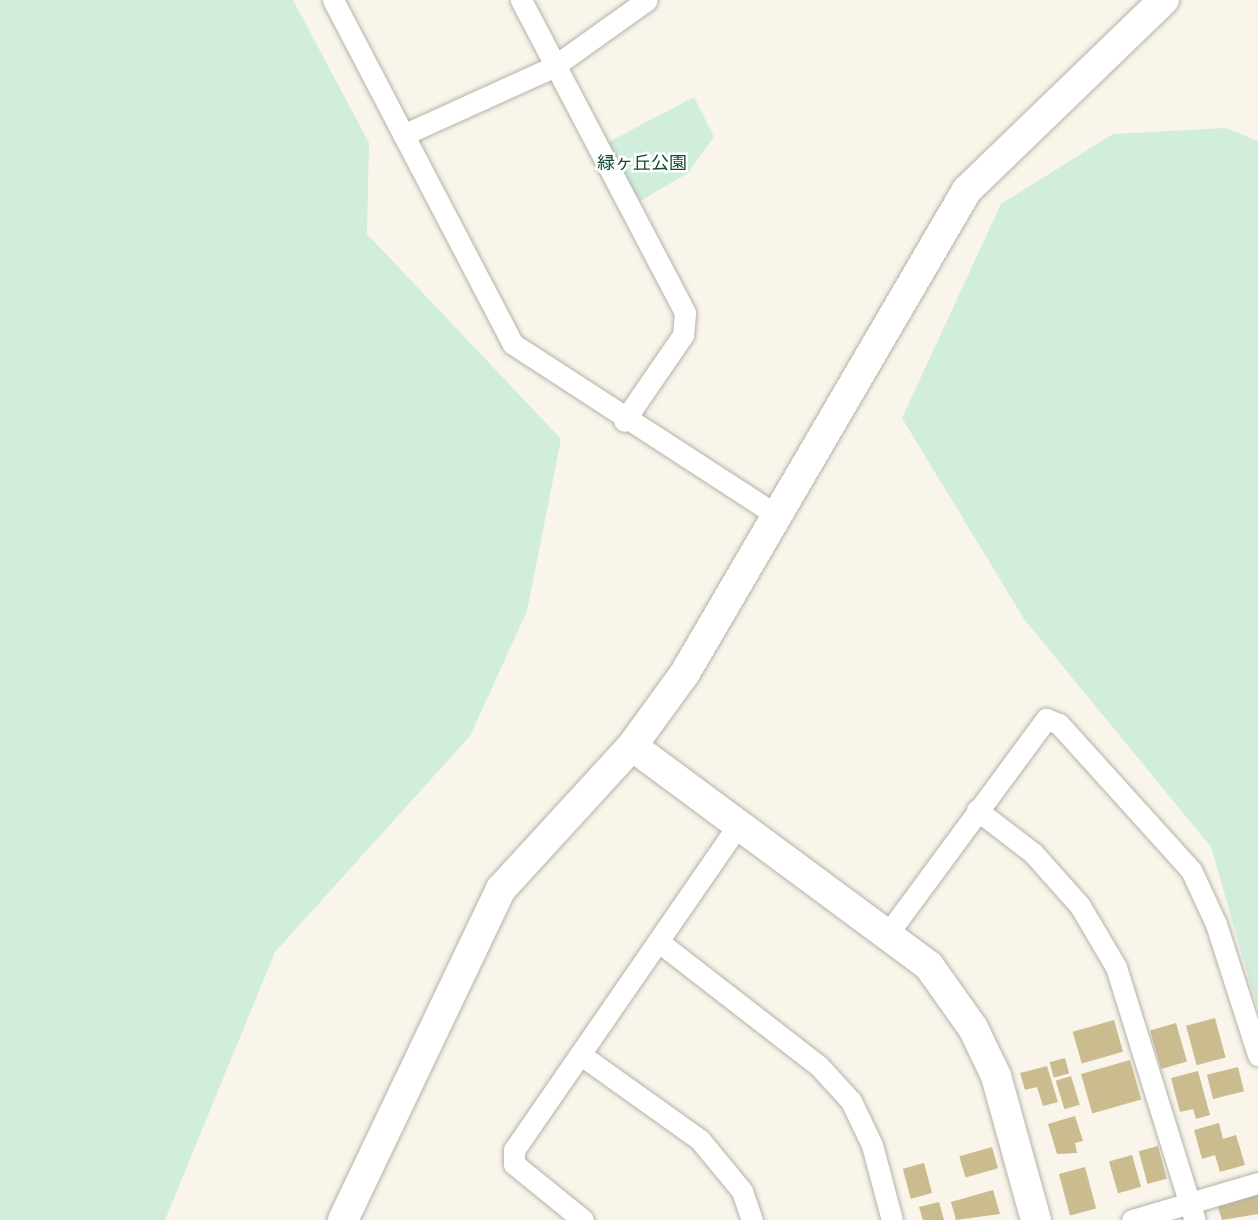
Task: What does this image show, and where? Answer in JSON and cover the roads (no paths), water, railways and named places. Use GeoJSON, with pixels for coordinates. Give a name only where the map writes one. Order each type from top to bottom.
{"type":"FeatureCollection","features":[{"type":"Feature","properties":{"kind":"street"},"geometry":{"type":"LineString","coordinates":[[333,0],[513,344],[624,421],[775,514]]}},
{"type":"Feature","properties":{"kind":"street"},"geometry":{"type":"LineString","coordinates":[[521,0],[553,67],[684,313],[683,335],[624,421]]}},
{"type":"Feature","properties":{"kind":"street"},"geometry":{"type":"LineString","coordinates":[[403,135],[553,67],[624,9],[647,0]]}},
{"type":"Feature","properties":{"kind":"street"},"geometry":{"type":"LineString","coordinates":[[343,1220],[501,889],[632,746],[685,673],[775,514],[967,190],[1001,150],[1164,0]]}},
{"type":"Feature","properties":{"kind":"street"},"geometry":{"type":"LineString","coordinates":[[889,932],[1046,719],[1059,724],[1191,870],[1216,924],[1258,1055]]}},
{"type":"Feature","properties":{"kind":"street"},"geometry":{"type":"LineString","coordinates":[[632,746],[889,932],[929,966],[973,1028],[996,1076],[1036,1220]]}},
{"type":"Feature","properties":{"kind":"street"},"geometry":{"type":"LineString","coordinates":[[977,810],[1033,853],[1072,897],[1116,967],[1192,1211]]}},
{"type":"Feature","properties":{"kind":"street"},"geometry":{"type":"LineString","coordinates":[[583,1220],[514,1164],[514,1150],[739,824]]}},
{"type":"Feature","properties":{"kind":"street"},"geometry":{"type":"LineString","coordinates":[[659,942],[819,1066],[851,1101],[872,1144],[892,1220]]}},
{"type":"Feature","properties":{"kind":"street"},"geometry":{"type":"LineString","coordinates":[[582,1055],[700,1140],[742,1191],[752,1220]]}},
{"type":"Feature","properties":{"kind":"street"},"geometry":{"type":"LineString","coordinates":[[1132,1220],[1192,1211],[1258,1183]]}},
{"type":"Feature","properties":{"kind":"park label","name":"緑ヶ丘公園"},"geometry":{"type":"Point","coordinates":[642,162]}}]}
